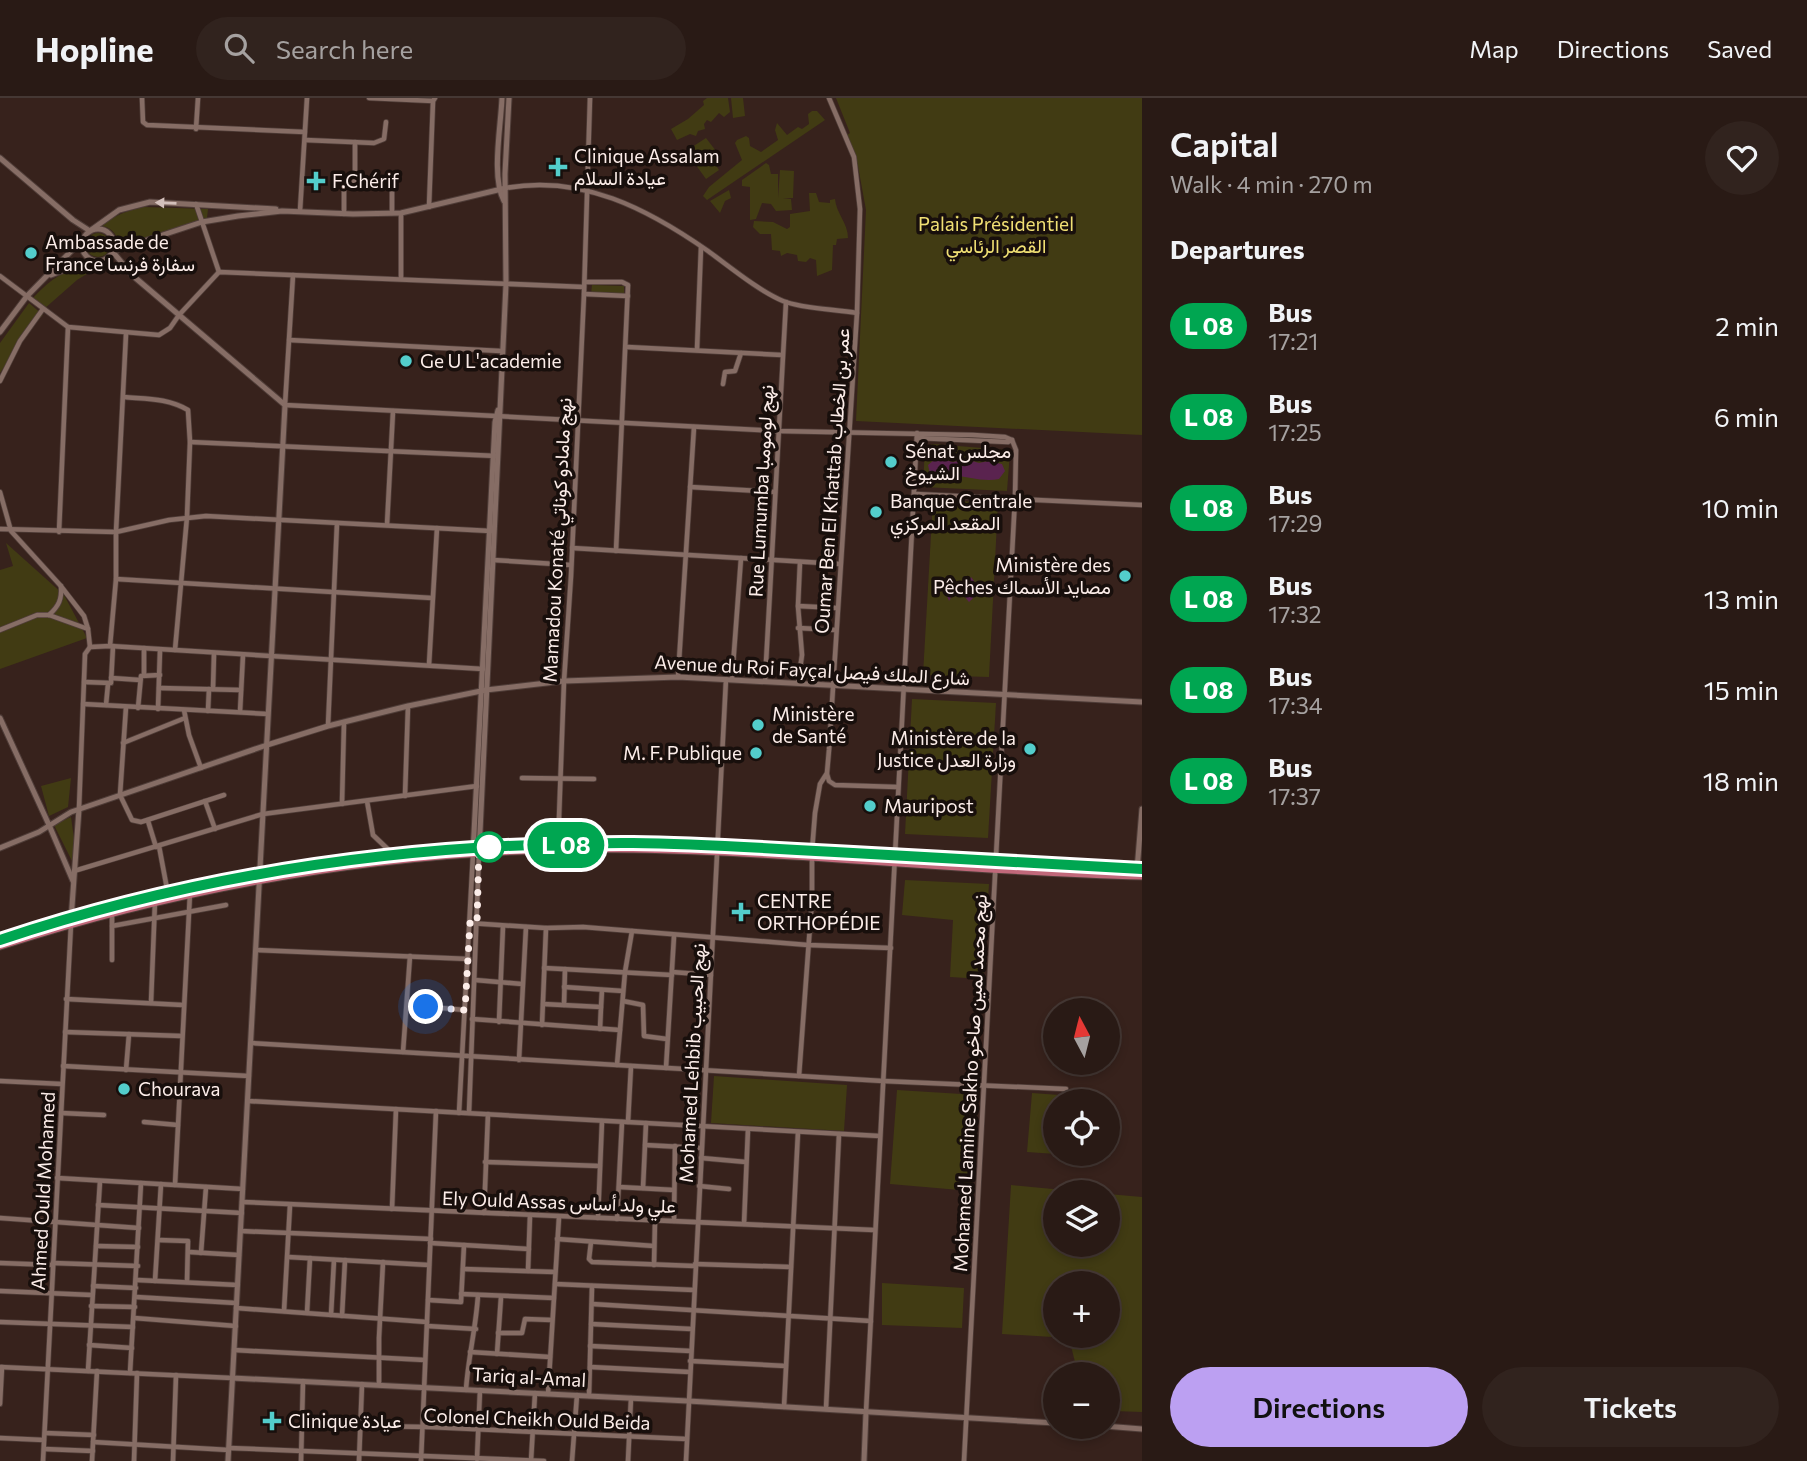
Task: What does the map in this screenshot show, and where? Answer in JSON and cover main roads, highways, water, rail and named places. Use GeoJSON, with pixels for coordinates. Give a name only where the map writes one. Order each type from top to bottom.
{"type":"FeatureCollection","features":[{"type":"Feature","properties":{"kind":"highway"},"geometry":{"type":"LineString","coordinates":[[0,940],[154,899],[260,877],[394,855],[476,850],[634,843],[1139,873]]}},
{"type":"Feature","properties":{"kind":"highway"},"geometry":{"type":"LineString","coordinates":[[260,877],[476,850]]}},
{"type":"Feature","properties":{"kind":"highway"},"geometry":{"type":"LineString","coordinates":[[0,946],[71,920]]}},
{"type":"Feature","properties":{"kind":"place","name":"Clinique Assalam عيادة السلام"},"geometry":{"type":"Point","coordinates":[558,167]}},
{"type":"Feature","properties":{"kind":"place","name":"F.Chérif"},"geometry":{"type":"Point","coordinates":[316,181]}},
{"type":"Feature","properties":{"kind":"place","name":"Ambassade de France سفارة فرنسا"},"geometry":{"type":"Point","coordinates":[31,253]}},
{"type":"Feature","properties":{"kind":"place","name":"Ge U L'academie"},"geometry":{"type":"Point","coordinates":[406,361]}},
{"type":"Feature","properties":{"kind":"place","name":"Sénat مجلس الشيوخ"},"geometry":{"type":"Point","coordinates":[891,462]}},
{"type":"Feature","properties":{"kind":"place","name":"Banque Centrale المقعد المركزي"},"geometry":{"type":"Point","coordinates":[876,512]}},
{"type":"Feature","properties":{"kind":"place","name":"Ministère des Pêches مصايد الأسماك"},"geometry":{"type":"Point","coordinates":[1125,576]}},
{"type":"Feature","properties":{"kind":"place","name":"Ministère de Santé"},"geometry":{"type":"Point","coordinates":[758,725]}},
{"type":"Feature","properties":{"kind":"place","name":"Ministère de la Justice وزارة العدل"},"geometry":{"type":"Point","coordinates":[1030,749]}},
{"type":"Feature","properties":{"kind":"place","name":"M. F. Publique"},"geometry":{"type":"Point","coordinates":[756,753]}},
{"type":"Feature","properties":{"kind":"place","name":"Mauripost"},"geometry":{"type":"Point","coordinates":[870,806]}},
{"type":"Feature","properties":{"kind":"place","name":"CENTRE ORTHOPÉDIE"},"geometry":{"type":"Point","coordinates":[741,912]}},
{"type":"Feature","properties":{"kind":"place","name":"Chourava"},"geometry":{"type":"Point","coordinates":[124,1089]}},
{"type":"Feature","properties":{"kind":"place","name":"Clinique عيادة"},"geometry":{"type":"Point","coordinates":[272,1421]}},
{"type":"Feature","properties":{"kind":"park label","name":"Palais Présidentiel القصر الرئاسي"},"geometry":{"type":"Point","coordinates":[996,235]}}]}
